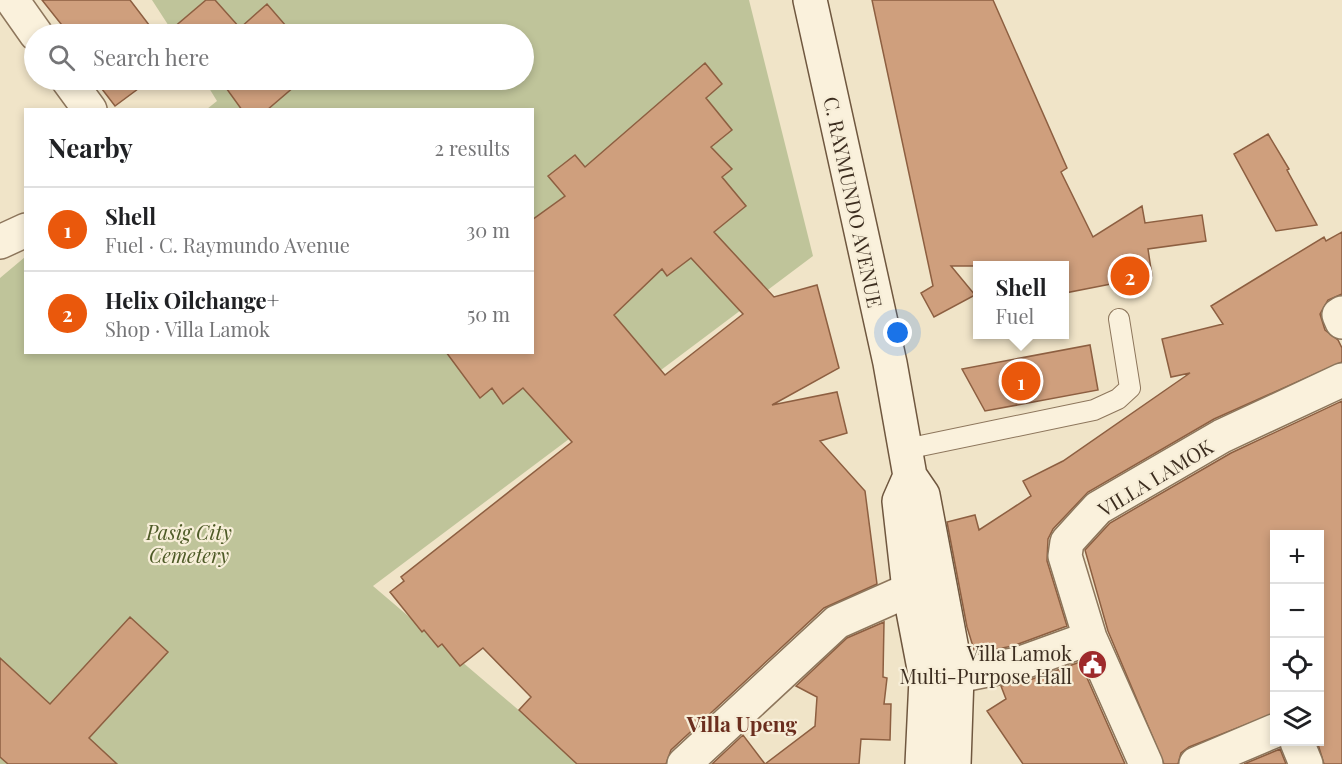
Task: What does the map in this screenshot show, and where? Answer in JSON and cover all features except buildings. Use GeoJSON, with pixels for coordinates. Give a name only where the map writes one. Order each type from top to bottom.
{"type":"FeatureCollection","features":[{"type":"Feature","properties":{"kind":"street","name":"C. RAYMUNDO AVENUE"},"geometry":{"type":"LineString","coordinates":[[810,0],[890,363],[908,462],[923,495],[957,676],[954,764]]}},
{"type":"Feature","properties":{"kind":"street"},"geometry":{"type":"LineString","coordinates":[[9,8],[26,24]]}},
{"type":"Feature","properties":{"kind":"street"},"geometry":{"type":"LineString","coordinates":[[75,90],[89,108]]}},
{"type":"Feature","properties":{"kind":"street"},"geometry":{"type":"LineString","coordinates":[[0,242],[24,231]]}},
{"type":"Feature","properties":{"kind":"street","name":"VILLA LAMOK"},"geometry":{"type":"LineString","coordinates":[[1146,764],[1090,638],[1065,556],[1067,542],[1073,532],[1098,508],[1222,436],[1342,380]]}},
{"type":"Feature","properties":{"kind":"street"},"geometry":{"type":"LineString","coordinates":[[908,462],[899,501],[909,590],[926,679],[922,764]]}},
{"type":"Feature","properties":{"kind":"street"},"geometry":{"type":"LineString","coordinates":[[684,764],[837,622],[909,590]]}},
{"type":"Feature","properties":{"kind":"street"},"geometry":{"type":"LineString","coordinates":[[957,676],[1018,664],[1090,638]]}},
{"type":"Feature","properties":{"kind":"street"},"geometry":{"type":"LineString","coordinates":[[1196,764],[1270,733]]}},
{"type":"Feature","properties":{"kind":"street"},"geometry":{"type":"LineString","coordinates":[[1299,746],[1306,764]]}},
{"type":"Feature","properties":{"kind":"lane"},"geometry":{"type":"LineString","coordinates":[[908,462],[1094,410],[1118,399],[1130,388],[1119,320]]}},
{"type":"Feature","properties":{"kind":"green space","name":"Pasig City Cemetery"},"geometry":{"type":"Polygon","coordinates":[[[152,0],[749,0],[813,256],[373,586],[582,764],[0,764],[0,278],[24,258],[24,354],[534,354],[534,108],[208,108],[217,101],[210,90],[534,90],[534,24],[168,24],[152,0]]]}},
{"type":"Feature","properties":{"kind":"place","name":"Helix Oilchange+"},"geometry":{"type":"Point","coordinates":[1130,276]}},
{"type":"Feature","properties":{"kind":"place","name":"Shell"},"geometry":{"type":"Point","coordinates":[1021,381]}},
{"type":"Feature","properties":{"kind":"place","name":"Villa Lamok Multi-Purpose Hall"},"geometry":{"type":"Point","coordinates":[1093,664]}},
{"type":"Feature","properties":{"kind":"district","name":"Villa Upeng"},"geometry":{"type":"Point","coordinates":[742,723]}}]}
